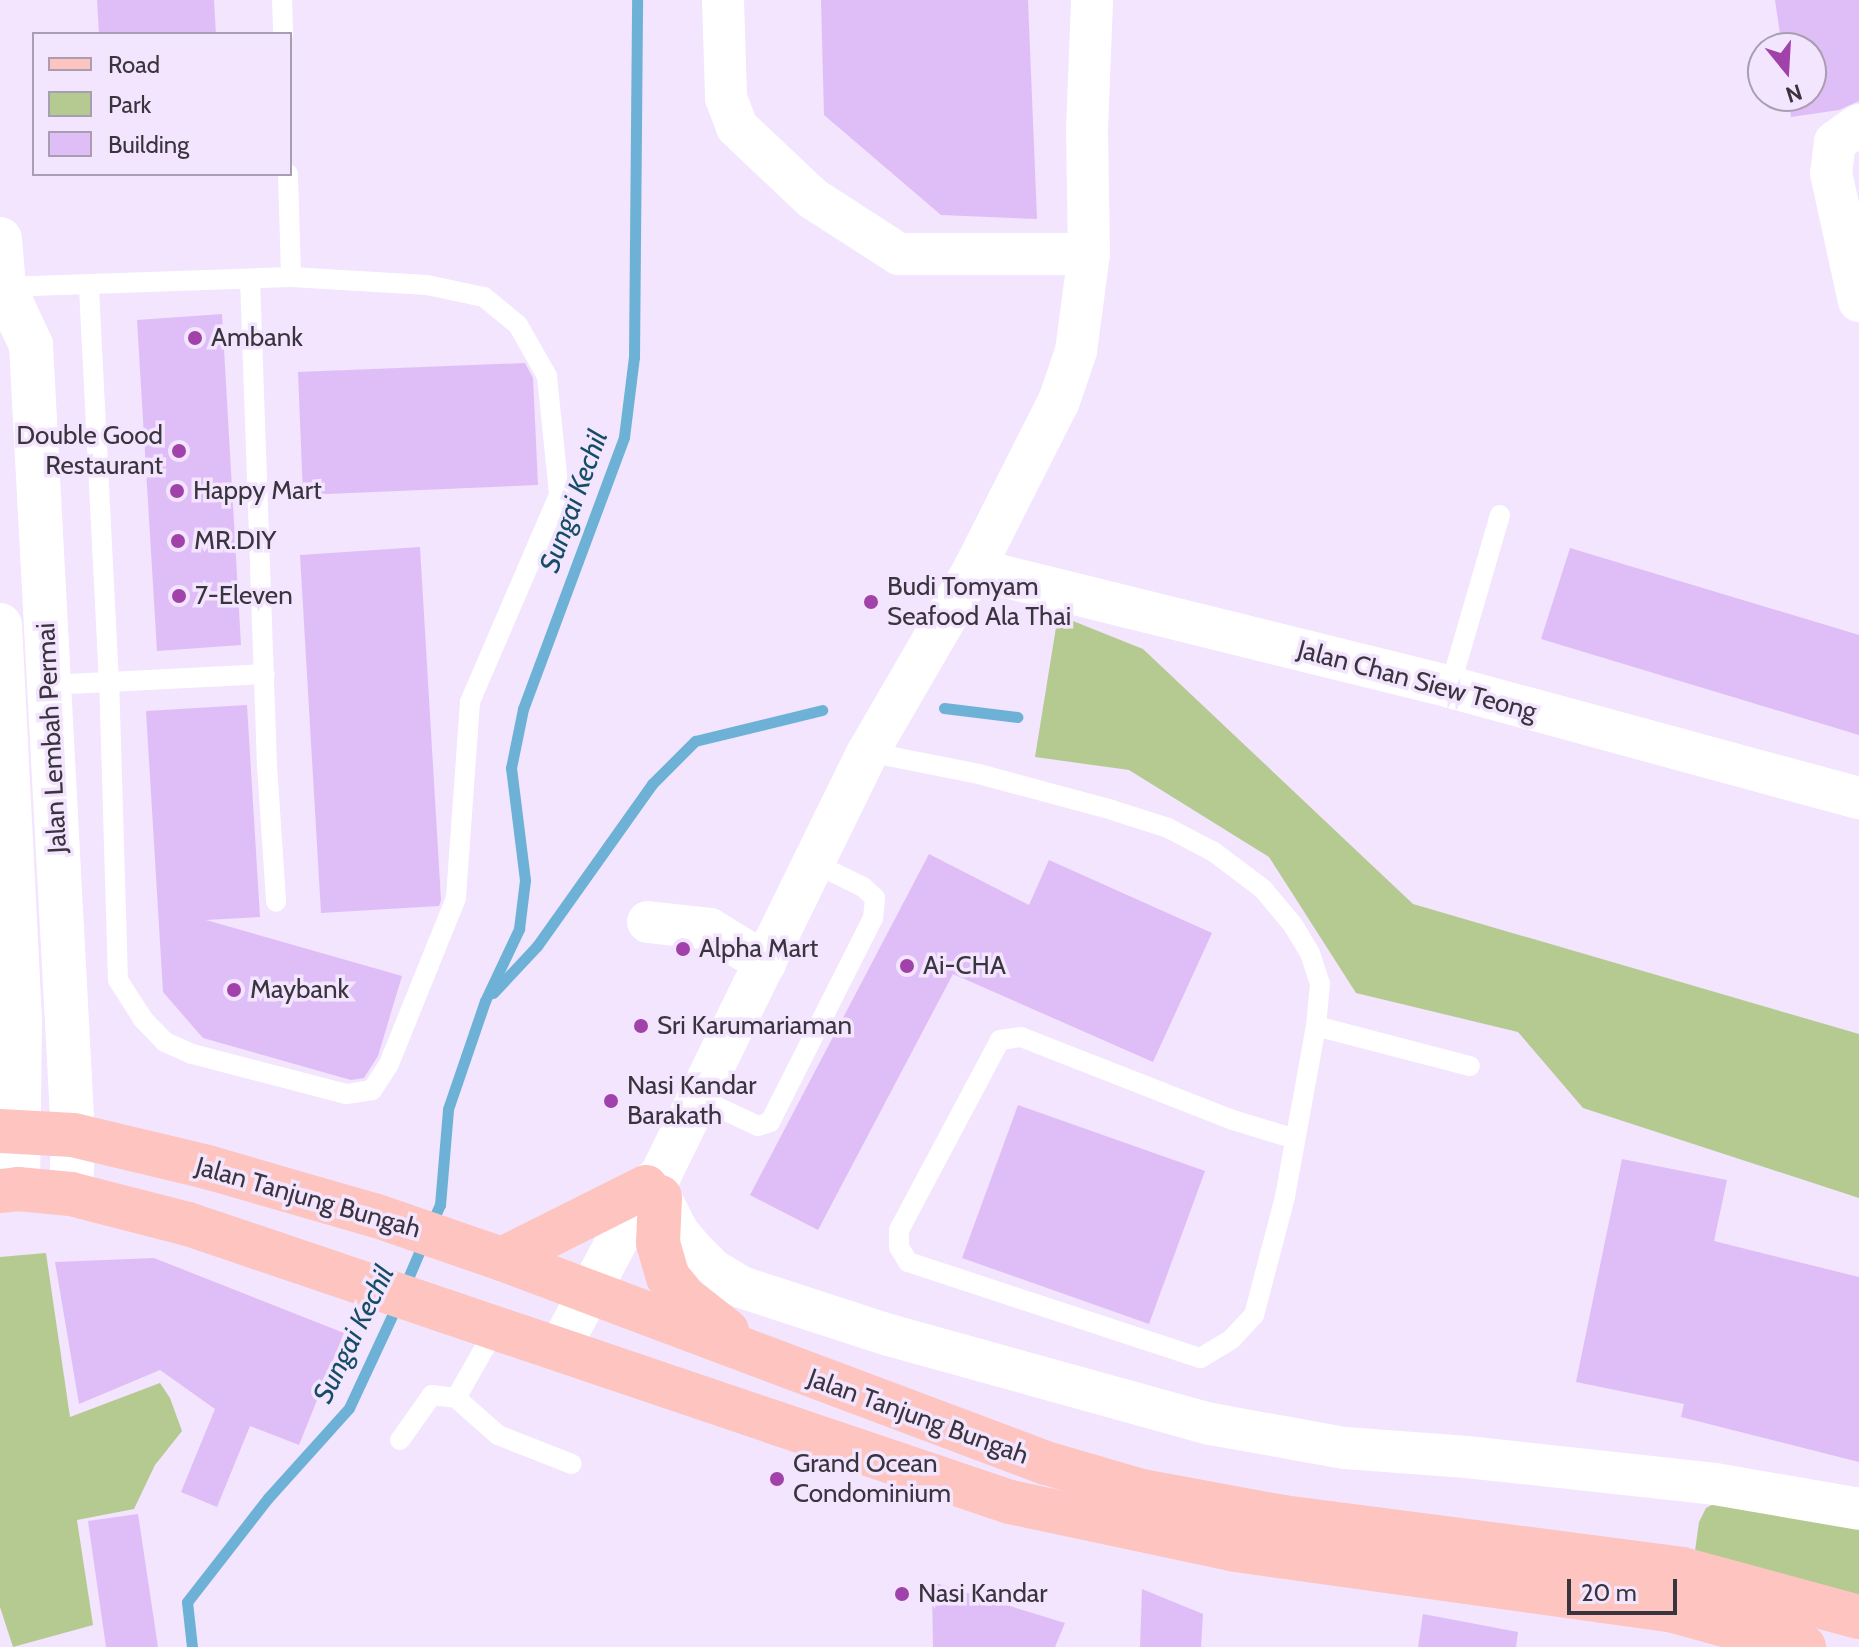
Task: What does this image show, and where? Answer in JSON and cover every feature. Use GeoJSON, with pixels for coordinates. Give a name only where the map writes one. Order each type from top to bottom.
{"type":"FeatureCollection","features":[{"type":"Feature","properties":{"kind":"main road","name":"Jalan Lembah Permai"},"geometry":{"type":"LineString","coordinates":[[0,239],[2,293],[31,345],[73,1135],[71,1194]]}},
{"type":"Feature","properties":{"kind":"main road","name":"Jalan Lembah Permai"},"geometry":{"type":"LineString","coordinates":[[0,625],[20,1008],[10,1131],[9,1190]]}},
{"type":"Feature","properties":{"kind":"main road","name":"Jalan Tanjung Bungah"},"geometry":{"type":"LineString","coordinates":[[10,1131],[73,1135],[207,1167],[377,1216],[494,1256],[767,1361],[1046,1463],[1141,1491],[1283,1517],[1682,1569],[1859,1617]]}},
{"type":"Feature","properties":{"kind":"main road"},"geometry":{"type":"LineString","coordinates":[[494,1256],[655,1187],[658,1243],[668,1277],[696,1307],[767,1361]]}},
{"type":"Feature","properties":{"kind":"main road","name":"Jalan Tanjung Bungah"},"geometry":{"type":"LineString","coordinates":[[9,1190],[71,1194],[201,1228],[1010,1502],[1236,1550],[1670,1610],[1804,1647]]}},
{"type":"Feature","properties":{"kind":"street"},"geometry":{"type":"LineString","coordinates":[[723,0],[726,98],[737,127],[812,198],[899,254],[1089,254]]}},
{"type":"Feature","properties":{"kind":"street"},"geometry":{"type":"LineString","coordinates":[[568,1352],[655,1187],[868,752],[974,569],[1059,401],[1076,351],[1089,254],[1087,131],[1092,0]]}},
{"type":"Feature","properties":{"kind":"street"},"geometry":{"type":"LineString","coordinates":[[1859,125],[1835,142],[1831,173],[1859,301]]}},
{"type":"Feature","properties":{"kind":"street","name":"Jalan Chan Siew Teong"},"geometry":{"type":"LineString","coordinates":[[974,569],[1450,687],[1859,798]]}},
{"type":"Feature","properties":{"kind":"street"},"geometry":{"type":"LineString","coordinates":[[648,922],[710,929],[765,963]]}},
{"type":"Feature","properties":{"kind":"street"},"geometry":{"type":"LineString","coordinates":[[655,1187],[677,1231],[694,1251],[713,1270],[741,1287],[889,1335],[1211,1424],[1345,1448],[1467,1457],[1715,1484],[1859,1509]]}},
{"type":"Feature","properties":{"kind":"lane"},"geometry":{"type":"LineString","coordinates":[[282,0],[283,32]]}},
{"type":"Feature","properties":{"kind":"lane"},"geometry":{"type":"LineString","coordinates":[[288,176],[291,277]]}},
{"type":"Feature","properties":{"kind":"lane"},"geometry":{"type":"LineString","coordinates":[[2,293],[89,285],[291,277],[427,285],[484,297],[518,325],[547,376],[559,495],[470,702],[456,898],[389,1064],[372,1090],[346,1094],[192,1054],[165,1042],[143,1019],[118,980],[109,683],[89,285]]}},
{"type":"Feature","properties":{"kind":"lane"},"geometry":{"type":"LineString","coordinates":[[250,279],[276,902]]}},
{"type":"Feature","properties":{"kind":"lane"},"geometry":{"type":"LineString","coordinates":[[1450,687],[1500,515]]}},
{"type":"Feature","properties":{"kind":"lane"},"geometry":{"type":"LineString","coordinates":[[49,685],[265,674]]}},
{"type":"Feature","properties":{"kind":"lane"},"geometry":{"type":"LineString","coordinates":[[868,752],[979,774],[1168,828],[1214,852],[1263,889],[1310,953],[1320,984],[1316,1026],[1285,1197],[1254,1315],[1232,1339],[1200,1358],[908,1262],[899,1247],[899,1230],[1000,1040],[1021,1037],[1233,1120],[1295,1139]]}},
{"type":"Feature","properties":{"kind":"lane"},"geometry":{"type":"LineString","coordinates":[[698,1098],[758,1126],[770,1122],[873,918],[875,898],[863,887],[814,863]]}},
{"type":"Feature","properties":{"kind":"lane"},"geometry":{"type":"LineString","coordinates":[[1316,1026],[1470,1066]]}},
{"type":"Feature","properties":{"kind":"lane"},"geometry":{"type":"LineString","coordinates":[[456,1398],[478,1323]]}},
{"type":"Feature","properties":{"kind":"lane"},"geometry":{"type":"LineString","coordinates":[[400,1440],[432,1395],[456,1398],[498,1435],[572,1464]]}},
{"type":"Feature","properties":{"kind":"green space"},"geometry":{"type":"Polygon","coordinates":[[[1058,615],[1143,649],[1413,904],[1859,1034],[1859,1198],[1583,1108],[1518,1032],[1356,993],[1269,857],[1129,770],[1035,757],[1058,615]]]}},
{"type":"Feature","properties":{"kind":"green space"},"geometry":{"type":"Polygon","coordinates":[[[46,1253],[70,1417],[160,1383],[170,1398],[182,1431],[155,1465],[134,1509],[77,1520],[93,1625],[13,1647],[0,1607],[0,1257],[46,1253]]]}},
{"type":"Feature","properties":{"kind":"green space"},"geometry":{"type":"Polygon","coordinates":[[[1715,1503],[1859,1522],[1859,1605],[1695,1551],[1699,1522],[1706,1508],[1715,1503]]]}},
{"type":"Feature","properties":{"kind":"building"},"geometry":{"type":"Polygon","coordinates":[[[97,0],[214,0],[216,32],[99,32],[97,0]]]}},
{"type":"Feature","properties":{"kind":"building"},"geometry":{"type":"Polygon","coordinates":[[[821,0],[1028,0],[1037,219],[941,215],[824,115],[821,0]]]}},
{"type":"Feature","properties":{"kind":"building"},"geometry":{"type":"Polygon","coordinates":[[[1775,0],[1859,0],[1859,101],[1827,112],[1827,32],[1780,32],[1775,0]]]}},
{"type":"Feature","properties":{"kind":"building"},"geometry":{"type":"Polygon","coordinates":[[[1790,112],[1825,112],[1791,117],[1790,112]]]}},
{"type":"Feature","properties":{"kind":"building"},"geometry":{"type":"Polygon","coordinates":[[[222,314],[241,645],[157,651],[137,320],[222,314]]]}},
{"type":"Feature","properties":{"kind":"building"},"geometry":{"type":"Polygon","coordinates":[[[525,363],[533,378],[538,485],[303,495],[298,372],[525,363]]]}},
{"type":"Feature","properties":{"kind":"building"},"geometry":{"type":"Polygon","coordinates":[[[420,547],[441,900],[439,906],[321,913],[300,555],[420,547]]]}},
{"type":"Feature","properties":{"kind":"building"},"geometry":{"type":"Polygon","coordinates":[[[1570,548],[1859,635],[1859,735],[1541,639],[1570,548]]]}},
{"type":"Feature","properties":{"kind":"building"},"geometry":{"type":"Polygon","coordinates":[[[247,705],[260,917],[206,920],[402,976],[378,1056],[364,1078],[351,1080],[203,1038],[163,992],[146,711],[247,705]]]}},
{"type":"Feature","properties":{"kind":"building"},"geometry":{"type":"Polygon","coordinates":[[[929,854],[1029,905],[1049,860],[1212,933],[1153,1062],[953,974],[818,1230],[750,1195],[929,854]]]}},
{"type":"Feature","properties":{"kind":"building"},"geometry":{"type":"Polygon","coordinates":[[[1018,1105],[1205,1171],[1149,1324],[962,1258],[1018,1105]]]}},
{"type":"Feature","properties":{"kind":"building"},"geometry":{"type":"Polygon","coordinates":[[[1622,1159],[1727,1180],[1714,1241],[1859,1277],[1859,1462],[1681,1417],[1684,1404],[1576,1382],[1622,1159]]]}},
{"type":"Feature","properties":{"kind":"building"},"geometry":{"type":"Polygon","coordinates":[[[154,1258],[344,1333],[299,1445],[250,1426],[217,1507],[181,1492],[215,1409],[160,1370],[79,1404],[55,1262],[154,1258]]]}},
{"type":"Feature","properties":{"kind":"building"},"geometry":{"type":"Polygon","coordinates":[[[138,1514],[158,1647],[106,1647],[88,1521],[138,1514]]]}},
{"type":"Feature","properties":{"kind":"building"},"geometry":{"type":"Polygon","coordinates":[[[932,1582],[1065,1623],[1055,1647],[933,1647],[932,1582]]]}},
{"type":"Feature","properties":{"kind":"building"},"geometry":{"type":"Polygon","coordinates":[[[1142,1589],[1203,1614],[1201,1647],[1140,1647],[1142,1589]]]}},
{"type":"Feature","properties":{"kind":"building"},"geometry":{"type":"Polygon","coordinates":[[[1423,1614],[1518,1632],[1516,1647],[1418,1647],[1423,1614]]]}},
{"type":"Feature","properties":{"kind":"waterway","name":"Sungai Kechil"},"geometry":{"type":"LineString","coordinates":[[430,1227],[440,1205],[448,1109],[485,1001],[519,929],[525,880],[511,768],[523,709],[624,437],[634,357],[637,0]]}},
{"type":"Feature","properties":{"kind":"waterway","name":"Sungai Kechil"},"geometry":{"type":"LineString","coordinates":[[944,708],[1017,717]]}},
{"type":"Feature","properties":{"kind":"waterway","name":"Sungai Kechil"},"geometry":{"type":"LineString","coordinates":[[493,993],[537,946],[652,784],[695,741],[822,710]]}},
{"type":"Feature","properties":{"kind":"waterway","name":"Sungai Kechil"},"geometry":{"type":"LineString","coordinates":[[403,1290],[423,1243]]}},
{"type":"Feature","properties":{"kind":"waterway","name":"Sungai Kechil"},"geometry":{"type":"LineString","coordinates":[[192,1647],[187,1602],[268,1498],[349,1408],[397,1305]]}},
{"type":"Feature","properties":{"kind":"place","name":"Ambank"},"geometry":{"type":"Point","coordinates":[195,338]}},
{"type":"Feature","properties":{"kind":"place","name":"Double Good Restaurant"},"geometry":{"type":"Point","coordinates":[179,451]}},
{"type":"Feature","properties":{"kind":"place","name":"Happy Mart"},"geometry":{"type":"Point","coordinates":[177,491]}},
{"type":"Feature","properties":{"kind":"place","name":"MR.DIY"},"geometry":{"type":"Point","coordinates":[178,541]}},
{"type":"Feature","properties":{"kind":"place","name":"7-Eleven"},"geometry":{"type":"Point","coordinates":[179,596]}},
{"type":"Feature","properties":{"kind":"place","name":"Budi Tomyam Seafood Ala Thai"},"geometry":{"type":"Point","coordinates":[871,602]}},
{"type":"Feature","properties":{"kind":"place","name":"Alpha Mart"},"geometry":{"type":"Point","coordinates":[683,949]}},
{"type":"Feature","properties":{"kind":"place","name":"Ai-CHA"},"geometry":{"type":"Point","coordinates":[907,966]}},
{"type":"Feature","properties":{"kind":"place","name":"Maybank"},"geometry":{"type":"Point","coordinates":[234,990]}},
{"type":"Feature","properties":{"kind":"place","name":"Sri Karumariaman"},"geometry":{"type":"Point","coordinates":[641,1026]}},
{"type":"Feature","properties":{"kind":"place","name":"Nasi Kandar Barakath"},"geometry":{"type":"Point","coordinates":[611,1101]}},
{"type":"Feature","properties":{"kind":"place","name":"Grand Ocean Condominium"},"geometry":{"type":"Point","coordinates":[777,1479]}},
{"type":"Feature","properties":{"kind":"place","name":"Nasi Kandar"},"geometry":{"type":"Point","coordinates":[902,1594]}}]}
